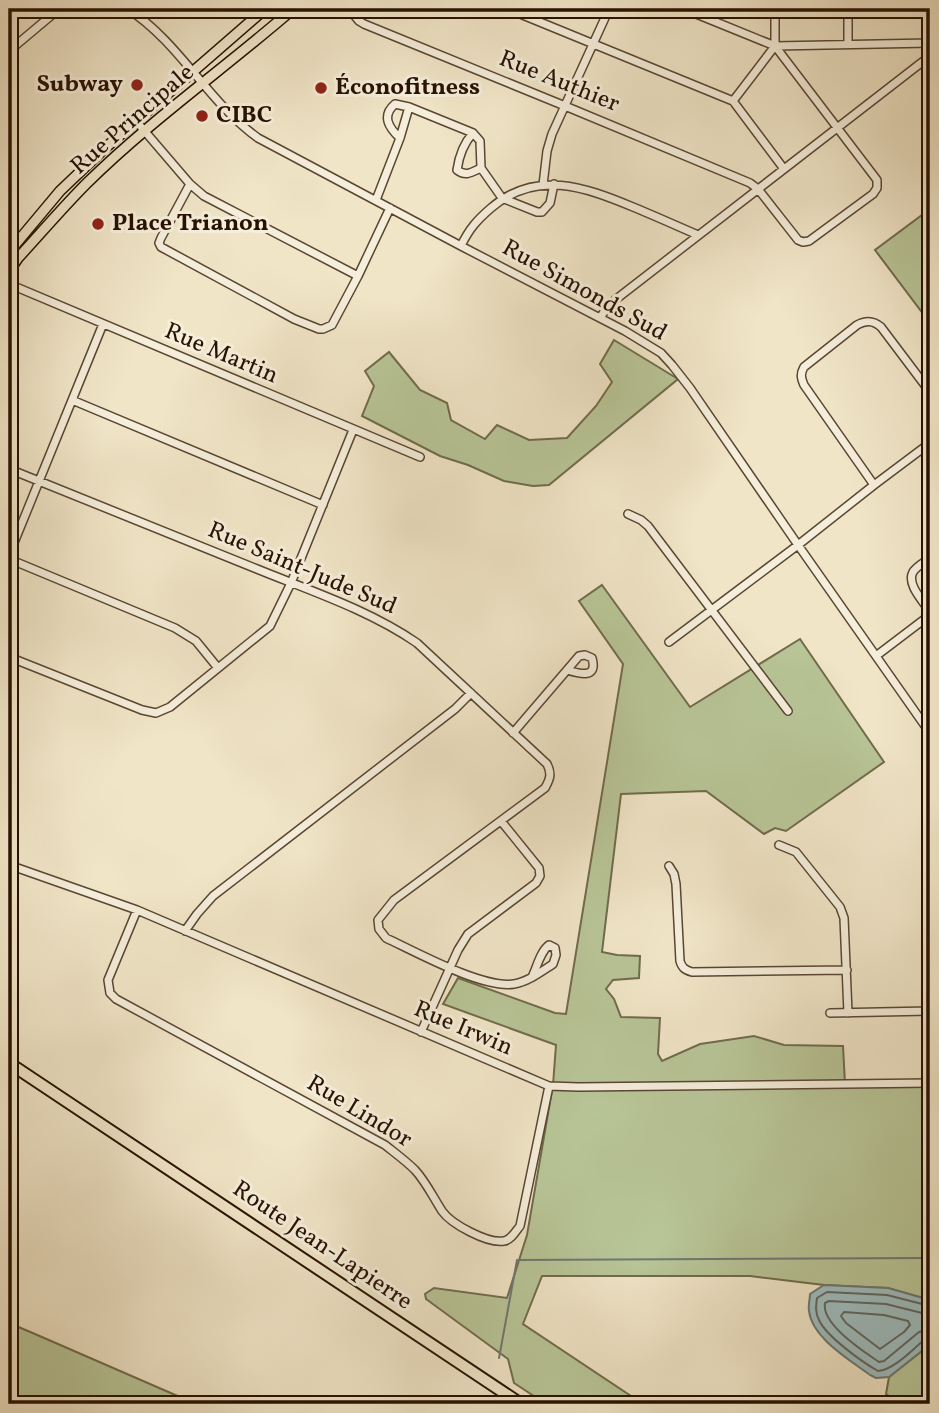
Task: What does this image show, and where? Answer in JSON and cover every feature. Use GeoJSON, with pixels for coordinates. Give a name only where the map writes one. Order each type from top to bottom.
{"type":"FeatureCollection","features":[{"type":"Feature","properties":{"kind":"highway","name":"Route Jean-Lapierre"},"geometry":{"type":"LineString","coordinates":[[9,1054],[100,1122]]}},
{"type":"Feature","properties":{"kind":"highway","name":"Route Jean-Lapierre"},"geometry":{"type":"LineString","coordinates":[[9,1063],[521,1404]]}},
{"type":"Feature","properties":{"kind":"main road","name":"Rue Principale"},"geometry":{"type":"LineString","coordinates":[[9,252],[60,191],[135,121],[265,9]]}},
{"type":"Feature","properties":{"kind":"main road","name":"Rue Principale"},"geometry":{"type":"LineString","coordinates":[[9,271],[86,184],[145,131],[293,9]]}},
{"type":"Feature","properties":{"kind":"street"},"geometry":{"type":"LineString","coordinates":[[9,51],[59,9]]}},
{"type":"Feature","properties":{"kind":"street","name":"Rue Simonds Sud"},"geometry":{"type":"LineString","coordinates":[[128,9],[163,38],[234,119],[258,138],[600,318],[661,353],[673,365],[930,733]]}},
{"type":"Feature","properties":{"kind":"street","name":"Rue Authier"},"geometry":{"type":"LineString","coordinates":[[349,9],[364,24],[750,183],[758,189]]}},
{"type":"Feature","properties":{"kind":"street"},"geometry":{"type":"LineString","coordinates":[[508,9],[733,101],[784,169]]}},
{"type":"Feature","properties":{"kind":"street"},"geometry":{"type":"LineString","coordinates":[[542,185],[552,134],[610,9]]}},
{"type":"Feature","properties":{"kind":"street"},"geometry":{"type":"LineString","coordinates":[[684,9],[775,46],[930,43]]}},
{"type":"Feature","properties":{"kind":"street"},"geometry":{"type":"LineString","coordinates":[[758,189],[798,240],[803,242],[809,241],[873,194],[877,188],[877,180],[775,46],[775,9]]}},
{"type":"Feature","properties":{"kind":"street"},"geometry":{"type":"LineString","coordinates":[[848,9],[848,44]]}},
{"type":"Feature","properties":{"kind":"street"},"geometry":{"type":"LineString","coordinates":[[733,101],[775,46]]}},
{"type":"Feature","properties":{"kind":"street"},"geometry":{"type":"LineString","coordinates":[[600,318],[615,300],[930,56]]}},
{"type":"Feature","properties":{"kind":"street"},"geometry":{"type":"LineString","coordinates":[[400,138],[387,123],[391,108],[395,104],[473,133],[480,141],[481,168],[502,198],[542,212],[550,203],[554,184]]}},
{"type":"Feature","properties":{"kind":"street"},"geometry":{"type":"LineString","coordinates":[[376,200],[409,107]]}},
{"type":"Feature","properties":{"kind":"street"},"geometry":{"type":"LineString","coordinates":[[135,121],[204,197],[358,276]]}},
{"type":"Feature","properties":{"kind":"street"},"geometry":{"type":"LineString","coordinates":[[473,133],[466,141],[457,170],[468,174],[481,168]]}},
{"type":"Feature","properties":{"kind":"street"},"geometry":{"type":"LineString","coordinates":[[190,184],[161,238],[161,247],[294,319],[319,329],[332,325],[390,208]]}},
{"type":"Feature","properties":{"kind":"street"},"geometry":{"type":"LineString","coordinates":[[461,246],[468,230],[502,198],[524,189],[554,184],[596,192],[698,235]]}},
{"type":"Feature","properties":{"kind":"street","name":"Rue Martin"},"geometry":{"type":"LineString","coordinates":[[9,284],[419,457]]}},
{"type":"Feature","properties":{"kind":"street"},"geometry":{"type":"LineString","coordinates":[[874,485],[804,385],[801,372],[857,325],[870,321],[881,327],[930,391]]}},
{"type":"Feature","properties":{"kind":"street"},"geometry":{"type":"LineString","coordinates":[[103,324],[9,557],[175,628],[196,641],[218,668]]}},
{"type":"Feature","properties":{"kind":"street"},"geometry":{"type":"LineString","coordinates":[[72,400],[323,505]]}},
{"type":"Feature","properties":{"kind":"street"},"geometry":{"type":"LineString","coordinates":[[9,657],[142,710],[156,713],[170,707],[270,626],[291,583],[353,430]]}},
{"type":"Feature","properties":{"kind":"street"},"geometry":{"type":"LineString","coordinates":[[669,642],[930,443]]}},
{"type":"Feature","properties":{"kind":"street","name":"Rue Saint-Jude Sud"},"geometry":{"type":"LineString","coordinates":[[9,468],[291,583],[377,619],[401,632],[417,643],[547,764],[551,772],[545,788],[394,900],[378,920],[379,929],[386,938],[450,969],[491,983],[514,984],[531,977]]}},
{"type":"Feature","properties":{"kind":"street"},"geometry":{"type":"LineString","coordinates":[[628,513],[648,526],[788,711]]}},
{"type":"Feature","properties":{"kind":"street"},"geometry":{"type":"LineString","coordinates":[[876,656],[930,613],[911,583],[914,570],[930,558]]}},
{"type":"Feature","properties":{"kind":"street"},"geometry":{"type":"LineString","coordinates":[[513,733],[567,670]]}},
{"type":"Feature","properties":{"kind":"street"},"geometry":{"type":"LineString","coordinates":[[185,931],[213,896],[455,709],[471,693]]}},
{"type":"Feature","properties":{"kind":"street"},"geometry":{"type":"LineString","coordinates":[[421,1032],[468,934],[536,883],[540,876],[540,868],[501,821]]}},
{"type":"Feature","properties":{"kind":"street"},"geometry":{"type":"LineString","coordinates":[[779,845],[796,852],[840,907],[844,918],[848,1013]]}},
{"type":"Feature","properties":{"kind":"street","name":"Rue Irwin"},"geometry":{"type":"LineString","coordinates":[[9,865],[137,910],[549,1086],[930,1083]]}},
{"type":"Feature","properties":{"kind":"street"},"geometry":{"type":"LineString","coordinates":[[669,866],[676,884],[680,961],[687,971],[847,970]]}},
{"type":"Feature","properties":{"kind":"street","name":"Rue Lindor"},"geometry":{"type":"LineString","coordinates":[[137,910],[108,980],[110,993],[116,999],[385,1145],[415,1170],[442,1212],[468,1232],[504,1242],[520,1226],[549,1086]]}},
{"type":"Feature","properties":{"kind":"street"},"geometry":{"type":"LineString","coordinates":[[830,1013],[930,1012]]}},
{"type":"Feature","properties":{"kind":"green space"},"geometry":{"type":"Polygon","coordinates":[[[930,209],[930,323],[875,250],[930,209]]]}},
{"type":"Feature","properties":{"kind":"green space"},"geometry":{"type":"Polygon","coordinates":[[[614,340],[678,379],[549,485],[533,486],[504,481],[440,456],[362,416],[374,386],[365,371],[389,352],[420,390],[447,403],[451,420],[485,439],[497,425],[529,440],[567,438],[596,406],[612,382],[600,364],[614,340]]]}},
{"type":"Feature","properties":{"kind":"green space"},"geometry":{"type":"Polygon","coordinates":[[[602,585],[690,707],[800,639],[884,762],[786,831],[775,828],[764,834],[706,791],[621,794],[602,952],[640,956],[639,978],[613,980],[606,989],[614,999],[621,1017],[660,1018],[658,1054],[662,1061],[700,1044],[754,1036],[784,1045],[843,1046],[845,1084],[930,1083],[930,1300],[888,1288],[824,1285],[750,1276],[542,1276],[523,1324],[643,1404],[546,1404],[514,1383],[508,1359],[426,1299],[425,1294],[434,1288],[507,1298],[527,1235],[553,1085],[556,1045],[443,1004],[458,978],[555,1013],[566,1014],[623,664],[579,601],[602,585]]]}},
{"type":"Feature","properties":{"kind":"green space"},"geometry":{"type":"Polygon","coordinates":[[[9,1323],[35,1334],[196,1404],[9,1404],[9,1323]]]}},
{"type":"Feature","properties":{"kind":"green space"},"geometry":{"type":"Polygon","coordinates":[[[930,1342],[930,1404],[902,1404],[886,1394],[889,1377],[930,1342]]]}},
{"type":"Feature","properties":{"kind":"water"},"geometry":{"type":"Polygon","coordinates":[[[824,1285],[888,1288],[930,1300],[930,1342],[889,1377],[876,1378],[870,1375],[833,1348],[812,1321],[809,1309],[810,1294],[824,1285]]]}},
{"type":"Feature","properties":{"kind":"waterway"},"geometry":{"type":"LineString","coordinates":[[499,1358],[517,1260],[930,1258]]}},
{"type":"Feature","properties":{"kind":"place","name":"Subway"},"geometry":{"type":"Point","coordinates":[137,85]}},
{"type":"Feature","properties":{"kind":"place","name":"Éconofitness"},"geometry":{"type":"Point","coordinates":[321,88]}},
{"type":"Feature","properties":{"kind":"place","name":"CIBC"},"geometry":{"type":"Point","coordinates":[202,116]}},
{"type":"Feature","properties":{"kind":"place","name":"Place Trianon"},"geometry":{"type":"Point","coordinates":[98,224]}}]}
